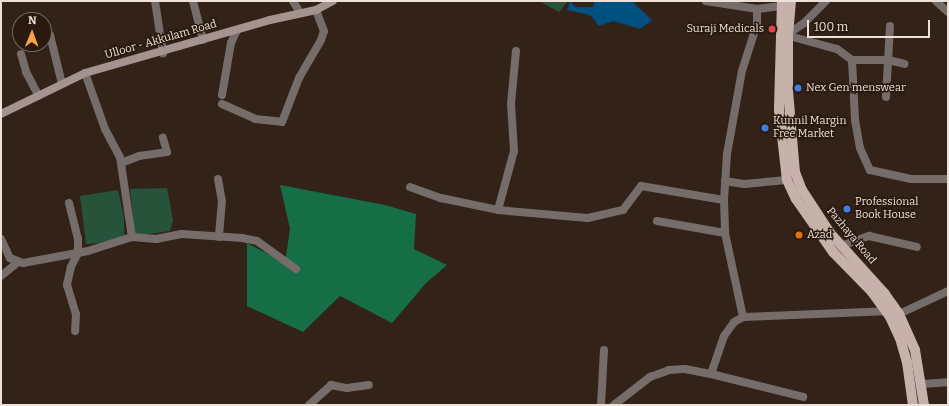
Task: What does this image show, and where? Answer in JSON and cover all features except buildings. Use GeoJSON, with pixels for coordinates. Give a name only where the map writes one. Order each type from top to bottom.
{"type":"FeatureCollection","features":[{"type":"Feature","properties":{"kind":"main road","name":"Ulloor - Akkulam Road"},"geometry":{"type":"LineString","coordinates":[[1,114],[85,73],[164,53],[237,30],[316,10],[333,1]]}},
{"type":"Feature","properties":{"kind":"main road","name":"Pazhaya Road"},"geometry":{"type":"LineString","coordinates":[[791,1],[784,34],[790,126],[795,172],[810,205],[894,312],[915,350],[922,384],[924,405]]}},
{"type":"Feature","properties":{"kind":"main road"},"geometry":{"type":"LineString","coordinates":[[781,3],[784,34],[779,110],[787,180],[796,199],[833,252],[894,312],[904,350],[913,405]]}},
{"type":"Feature","properties":{"kind":"street"},"geometry":{"type":"LineString","coordinates":[[155,1],[164,53]]}},
{"type":"Feature","properties":{"kind":"street"},"geometry":{"type":"LineString","coordinates":[[194,1],[203,40]]}},
{"type":"Feature","properties":{"kind":"street"},"geometry":{"type":"LineString","coordinates":[[293,1],[300,13]]}},
{"type":"Feature","properties":{"kind":"street"},"geometry":{"type":"LineString","coordinates":[[706,1],[757,9],[781,3]]}},
{"type":"Feature","properties":{"kind":"street"},"geometry":{"type":"LineString","coordinates":[[784,34],[803,24],[826,1]]}},
{"type":"Feature","properties":{"kind":"street"},"geometry":{"type":"LineString","coordinates":[[936,1],[948,12]]}},
{"type":"Feature","properties":{"kind":"street"},"geometry":{"type":"LineString","coordinates":[[743,317],[725,233],[724,200],[727,154],[742,71],[757,24],[757,9]]}},
{"type":"Feature","properties":{"kind":"street"},"geometry":{"type":"LineString","coordinates":[[222,104],[255,119],[282,122],[299,78],[321,40],[324,31],[316,10]]}},
{"type":"Feature","properties":{"kind":"street"},"geometry":{"type":"LineString","coordinates":[[886,97],[890,26]]}},
{"type":"Feature","properties":{"kind":"street"},"geometry":{"type":"LineString","coordinates":[[222,95],[231,43],[237,30]]}},
{"type":"Feature","properties":{"kind":"street"},"geometry":{"type":"LineString","coordinates":[[784,34],[837,49],[852,60],[888,60],[905,64]]}},
{"type":"Feature","properties":{"kind":"street"},"geometry":{"type":"LineString","coordinates":[[52,43],[62,84]]}},
{"type":"Feature","properties":{"kind":"street"},"geometry":{"type":"LineString","coordinates":[[498,210],[514,151],[511,104],[516,51]]}},
{"type":"Feature","properties":{"kind":"street"},"geometry":{"type":"LineString","coordinates":[[21,54],[26,72],[39,96]]}},
{"type":"Feature","properties":{"kind":"street"},"geometry":{"type":"LineString","coordinates":[[852,60],[855,120],[860,148],[870,170],[911,179],[948,179]]}},
{"type":"Feature","properties":{"kind":"street"},"geometry":{"type":"LineString","coordinates":[[85,73],[104,128],[121,163],[132,237]]}},
{"type":"Feature","properties":{"kind":"street"},"geometry":{"type":"LineString","coordinates":[[121,163],[139,156],[167,152],[164,138]]}},
{"type":"Feature","properties":{"kind":"street"},"geometry":{"type":"LineString","coordinates":[[218,179],[222,201],[218,237]]}},
{"type":"Feature","properties":{"kind":"street"},"geometry":{"type":"LineString","coordinates":[[725,181],[744,184],[787,180]]}},
{"type":"Feature","properties":{"kind":"street"},"geometry":{"type":"LineString","coordinates":[[410,187],[441,198],[498,210],[588,218],[623,210],[641,186],[724,200]]}},
{"type":"Feature","properties":{"kind":"street"},"geometry":{"type":"LineString","coordinates":[[68,203],[78,239],[78,253],[71,266],[67,285],[76,314],[75,331]]}},
{"type":"Feature","properties":{"kind":"street"},"geometry":{"type":"LineString","coordinates":[[657,221],[725,233]]}},
{"type":"Feature","properties":{"kind":"street"},"geometry":{"type":"LineString","coordinates":[[1,276],[18,262],[78,253],[132,237],[156,239],[182,234],[257,241],[296,269]]}},
{"type":"Feature","properties":{"kind":"street"},"geometry":{"type":"LineString","coordinates":[[841,246],[868,236],[917,247]]}},
{"type":"Feature","properties":{"kind":"street"},"geometry":{"type":"LineString","coordinates":[[1,238],[10,258],[18,262]]}},
{"type":"Feature","properties":{"kind":"street"},"geometry":{"type":"LineString","coordinates":[[712,374],[724,336],[734,322],[743,317],[894,312],[948,291]]}},
{"type":"Feature","properties":{"kind":"street"},"geometry":{"type":"LineString","coordinates":[[601,405],[604,350]]}},
{"type":"Feature","properties":{"kind":"street"},"geometry":{"type":"LineString","coordinates":[[614,405],[650,377],[669,370],[685,369],[712,374],[803,397]]}},
{"type":"Feature","properties":{"kind":"street"},"geometry":{"type":"LineString","coordinates":[[922,384],[948,382]]}},
{"type":"Feature","properties":{"kind":"street"},"geometry":{"type":"LineString","coordinates":[[309,405],[331,385],[348,388],[369,385]]}},
{"type":"Feature","properties":{"kind":"green space"},"geometry":{"type":"Polygon","coordinates":[[[539,1],[568,1],[559,12],[539,1]]]}},
{"type":"Feature","properties":{"kind":"green space"},"geometry":{"type":"Polygon","coordinates":[[[280,185],[385,205],[416,214],[414,249],[447,265],[426,283],[392,323],[340,296],[303,332],[247,306],[247,243],[285,263],[290,229],[280,185]]]}},
{"type":"Feature","properties":{"kind":"green space"},"geometry":{"type":"Polygon","coordinates":[[[167,188],[173,220],[170,231],[135,236],[130,189],[167,188]]]}},
{"type":"Feature","properties":{"kind":"green space"},"geometry":{"type":"Polygon","coordinates":[[[118,190],[124,217],[124,236],[102,243],[86,244],[80,196],[118,190]]]}},
{"type":"Feature","properties":{"kind":"water"},"geometry":{"type":"Polygon","coordinates":[[[570,1],[576,7],[593,7],[595,1],[632,1],[652,20],[640,29],[613,21],[599,26],[590,15],[567,10],[570,1]]]}},
{"type":"Feature","properties":{"kind":"place","name":"Suraji Medicals"},"geometry":{"type":"Point","coordinates":[772,29]}},
{"type":"Feature","properties":{"kind":"place","name":"Nex Gen menswear"},"geometry":{"type":"Point","coordinates":[798,88]}},
{"type":"Feature","properties":{"kind":"place","name":"Kunnil Margin Free Market"},"geometry":{"type":"Point","coordinates":[765,128]}},
{"type":"Feature","properties":{"kind":"place","name":"Professional Book House"},"geometry":{"type":"Point","coordinates":[847,209]}},
{"type":"Feature","properties":{"kind":"place","name":"Azad"},"geometry":{"type":"Point","coordinates":[799,235]}}]}
